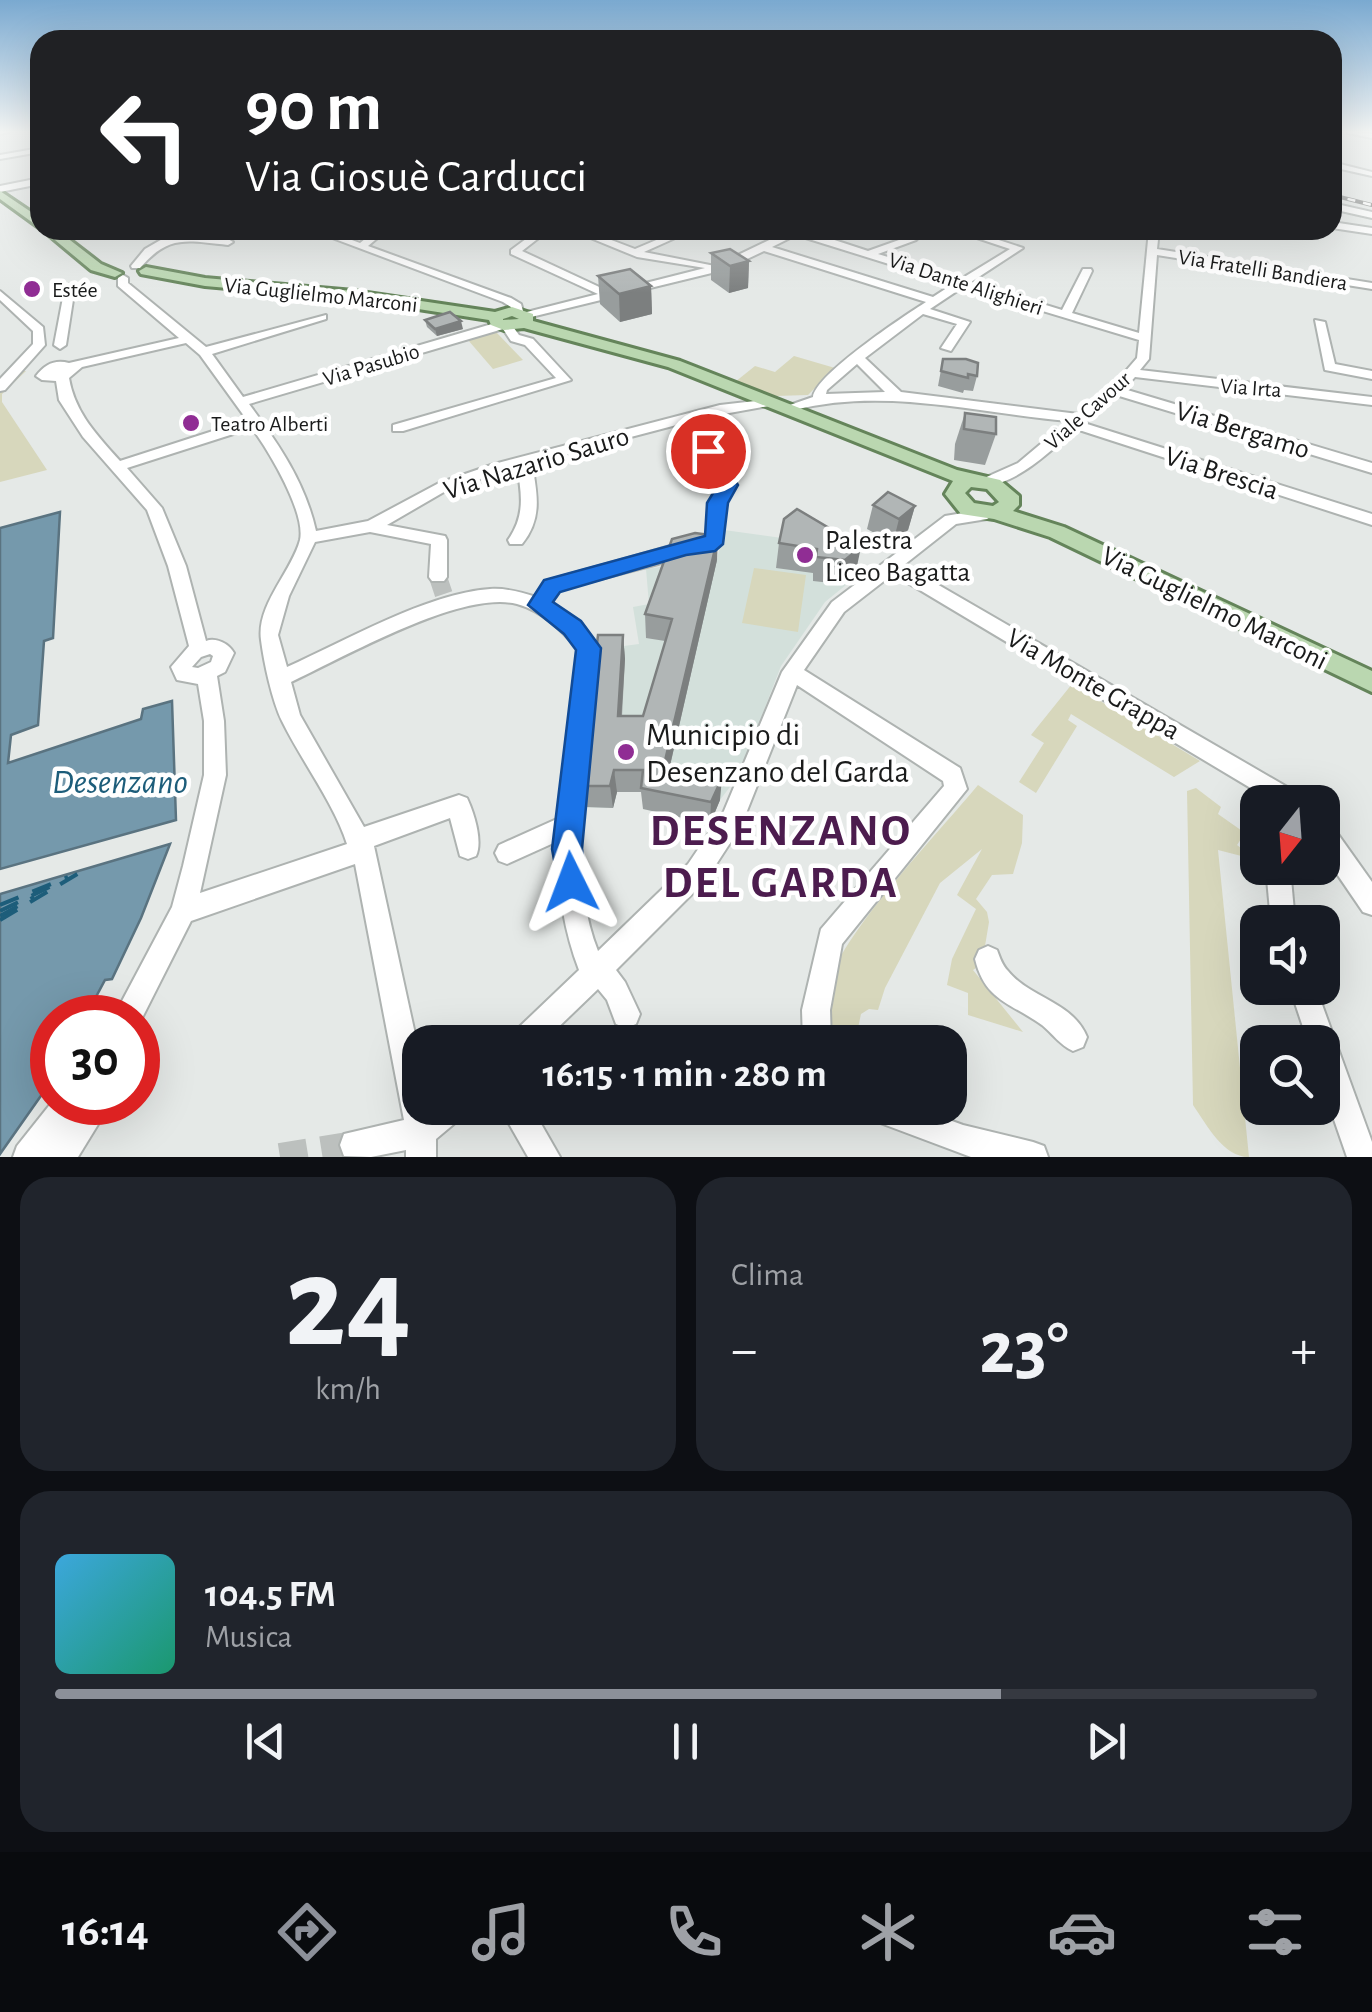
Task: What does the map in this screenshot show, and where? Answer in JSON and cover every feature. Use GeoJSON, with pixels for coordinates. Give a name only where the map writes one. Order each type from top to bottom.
{"type":"FeatureCollection","features":[{"type":"Feature","properties":{"kind":"main road"},"geometry":{"type":"LineString","coordinates":[[0,191],[30,216]]}},
{"type":"Feature","properties":{"kind":"main road"},"geometry":{"type":"LineString","coordinates":[[62,240],[96,267],[130,272]]}},
{"type":"Feature","properties":{"kind":"main road","name":"Via Guglielmo Marconi"},"geometry":{"type":"LineString","coordinates":[[130,272],[350,294],[512,320],[674,364],[842,430],[994,497],[1057,532],[1372,682]]}},
{"type":"Feature","properties":{"kind":"main road","name":"Via Guglielmo Marconi"},"geometry":{"type":"LineString","coordinates":[[716,380],[794,406],[842,430]]}},
{"type":"Feature","properties":{"kind":"main road"},"geometry":{"type":"LineString","coordinates":[[882,447],[943,485],[968,508],[994,497]]}},
{"type":"Feature","properties":{"kind":"main road"},"geometry":{"type":"LineString","coordinates":[[957,498],[958,486],[994,497]]}},
{"type":"Feature","properties":{"kind":"street"},"geometry":{"type":"LineString","coordinates":[[1342,208],[1372,215]]}},
{"type":"Feature","properties":{"kind":"street"},"geometry":{"type":"LineString","coordinates":[[1342,226],[1372,231]]}},
{"type":"Feature","properties":{"kind":"street"},"geometry":{"type":"LineString","coordinates":[[167,240],[149,251],[122,284],[204,352],[278,452],[302,504],[310,538],[280,596],[269,635],[290,716],[360,846],[422,1145]]}},
{"type":"Feature","properties":{"kind":"street"},"geometry":{"type":"LineString","coordinates":[[206,240],[228,242]]}},
{"type":"Feature","properties":{"kind":"street"},"geometry":{"type":"LineString","coordinates":[[345,240],[517,306],[512,320],[515,338],[529,342],[565,380],[398,428]]}},
{"type":"Feature","properties":{"kind":"street"},"geometry":{"type":"LineString","coordinates":[[362,246],[370,240]]}},
{"type":"Feature","properties":{"kind":"street"},"geometry":{"type":"LineString","coordinates":[[530,240],[515,252],[606,294]]}},
{"type":"Feature","properties":{"kind":"street"},"geometry":{"type":"LineString","coordinates":[[604,240],[634,252],[720,268]]}},
{"type":"Feature","properties":{"kind":"street"},"geometry":{"type":"LineString","coordinates":[[634,252],[663,240]]}},
{"type":"Feature","properties":{"kind":"street","name":"Via Pasubio"},"geometry":{"type":"LineString","coordinates":[[240,402],[512,320],[720,268],[776,240]]}},
{"type":"Feature","properties":{"kind":"street","name":"Via Dante Alighieri"},"geometry":{"type":"LineString","coordinates":[[825,240],[1143,338]]}},
{"type":"Feature","properties":{"kind":"street"},"geometry":{"type":"LineString","coordinates":[[870,253],[906,240]]}},
{"type":"Feature","properties":{"kind":"street"},"geometry":{"type":"LineString","coordinates":[[820,400],[820,389],[932,300],[1018,248],[991,240]]}},
{"type":"Feature","properties":{"kind":"street","name":"Viale Cavour"},"geometry":{"type":"LineString","coordinates":[[994,497],[1023,466],[1113,390],[1143,359],[1154,240]]}},
{"type":"Feature","properties":{"kind":"street"},"geometry":{"type":"LineString","coordinates":[[762,247],[932,300]]}},
{"type":"Feature","properties":{"kind":"street","name":"Via Fratelli Bandiera"},"geometry":{"type":"LineString","coordinates":[[1154,252],[1372,286]]}},
{"type":"Feature","properties":{"kind":"street"},"geometry":{"type":"LineString","coordinates":[[1065,315],[1087,271]]}},
{"type":"Feature","properties":{"kind":"street"},"geometry":{"type":"LineString","coordinates":[[0,387],[39,345],[60,343],[70,287]]}},
{"type":"Feature","properties":{"kind":"street"},"geometry":{"type":"LineString","coordinates":[[0,294],[39,330],[39,345]]}},
{"type":"Feature","properties":{"kind":"street"},"geometry":{"type":"LineString","coordinates":[[920,310],[964,322],[947,348]]}},
{"type":"Feature","properties":{"kind":"street"},"geometry":{"type":"LineString","coordinates":[[204,352],[322,318]]}},
{"type":"Feature","properties":{"kind":"street"},"geometry":{"type":"LineString","coordinates":[[1319,322],[1329,367],[1372,375]]}},
{"type":"Feature","properties":{"kind":"street"},"geometry":{"type":"LineString","coordinates":[[138,995],[183,911],[215,775],[214,721],[207,674],[193,677],[182,670],[185,659],[199,649],[177,566],[154,508],[88,434],[66,400],[68,371],[189,339]]}},
{"type":"Feature","properties":{"kind":"street"},"geometry":{"type":"LineString","coordinates":[[853,362],[898,397]]}},
{"type":"Feature","properties":{"kind":"street","name":"Via Irta"},"geometry":{"type":"LineString","coordinates":[[1130,373],[1372,401]]}},
{"type":"Feature","properties":{"kind":"street","name":"Via Bergamo"},"geometry":{"type":"LineString","coordinates":[[1113,390],[1372,468]]}},
{"type":"Feature","properties":{"kind":"street"},"geometry":{"type":"LineString","coordinates":[[794,406],[820,400],[898,397],[1076,421]]}},
{"type":"Feature","properties":{"kind":"street","name":"Via Nazario Sauro"},"geometry":{"type":"LineString","coordinates":[[310,538],[372,526],[444,486],[524,460],[688,418],[769,402]]}},
{"type":"Feature","properties":{"kind":"street"},"geometry":{"type":"LineString","coordinates":[[540,605],[552,586],[683,548],[708,546],[716,538],[718,503],[728,485],[688,418]]}},
{"type":"Feature","properties":{"kind":"street","name":"Via Brescia"},"geometry":{"type":"LineString","coordinates":[[1076,421],[1372,520]]}},
{"type":"Feature","properties":{"kind":"street"},"geometry":{"type":"LineString","coordinates":[[119,466],[256,422]]}},
{"type":"Feature","properties":{"kind":"street"},"geometry":{"type":"LineString","coordinates":[[516,540],[527,530],[530,520],[524,460]]}},
{"type":"Feature","properties":{"kind":"street"},"geometry":{"type":"LineString","coordinates":[[542,1025],[698,872],[733,818],[792,672],[838,607],[951,520],[994,497]]}},
{"type":"Feature","properties":{"kind":"street"},"geometry":{"type":"LineString","coordinates":[[951,520],[957,498]]}},
{"type":"Feature","properties":{"kind":"street"},"geometry":{"type":"LineString","coordinates":[[372,526],[439,540],[437,576]]}},
{"type":"Feature","properties":{"kind":"street","name":"Via Monte Grappa"},"geometry":{"type":"LineString","coordinates":[[893,566],[1260,785]]}},
{"type":"Feature","properties":{"kind":"street"},"geometry":{"type":"LineString","coordinates":[[279,679],[446,600],[483,595],[529,600],[573,627],[589,648],[567,849],[580,948],[616,991],[626,1014]]}},
{"type":"Feature","properties":{"kind":"street"},"geometry":{"type":"LineString","coordinates":[[792,672],[952,775],[956,789],[830,938],[816,1025]]}},
{"type":"Feature","properties":{"kind":"street"},"geometry":{"type":"LineString","coordinates":[[183,911],[360,846],[458,805],[468,848]]}},
{"type":"Feature","properties":{"kind":"street"},"geometry":{"type":"LineString","coordinates":[[507,853],[569,826]]}},
{"type":"Feature","properties":{"kind":"street"},"geometry":{"type":"LineString","coordinates":[[1340,857],[1372,902]]}},
{"type":"Feature","properties":{"kind":"street"},"geometry":{"type":"LineString","coordinates":[[988,959],[989,968],[1005,987],[1053,1016],[1073,1037]]}},
{"type":"Feature","properties":{"kind":"street"},"geometry":{"type":"LineString","coordinates":[[1308,1005],[1362,1157]]}},
{"type":"Feature","properties":{"kind":"street"},"geometry":{"type":"LineString","coordinates":[[28,1157],[52,1125]]}},
{"type":"Feature","properties":{"kind":"street"},"geometry":{"type":"LineString","coordinates":[[60,1157],[82,1125]]}},
{"type":"Feature","properties":{"kind":"street"},"geometry":{"type":"LineString","coordinates":[[422,1145],[438,1125]]}},
{"type":"Feature","properties":{"kind":"street"},"geometry":{"type":"LineString","coordinates":[[525,1125],[545,1157]]}},
{"type":"Feature","properties":{"kind":"street"},"geometry":{"type":"LineString","coordinates":[[922,1125],[963,1140],[1033,1157]]}},
{"type":"Feature","properties":{"kind":"street"},"geometry":{"type":"LineString","coordinates":[[355,1146],[422,1145]]}},
{"type":"Feature","properties":{"kind":"shaded area"},"geometry":{"type":"Polygon","coordinates":[[[724,530],[782,538],[793,530],[862,572],[825,602],[781,666],[739,775],[720,800],[710,824],[643,809],[644,792],[617,792],[613,808],[578,807],[594,650],[639,644],[633,607],[649,604],[646,569],[717,559],[724,530]]]}},
{"type":"Feature","properties":{"kind":"green space"},"geometry":{"type":"Polygon","coordinates":[[[496,332],[523,360],[493,369],[468,340],[496,332]]]}},
{"type":"Feature","properties":{"kind":"green space"},"geometry":{"type":"Polygon","coordinates":[[[794,356],[835,368],[808,395],[776,396],[735,382],[755,366],[775,372],[794,356]]]}},
{"type":"Feature","properties":{"kind":"green space"},"geometry":{"type":"Polygon","coordinates":[[[16,371],[26,371],[2,394],[2,402],[47,470],[0,482],[0,389],[16,371]]]}},
{"type":"Feature","properties":{"kind":"green space"},"geometry":{"type":"Polygon","coordinates":[[[754,568],[806,575],[798,632],[742,623],[754,568]]]}},
{"type":"Feature","properties":{"kind":"green space"},"geometry":{"type":"Polygon","coordinates":[[[1072,684],[1200,761],[1174,777],[1071,714],[1068,720],[1077,726],[1036,793],[1019,782],[1044,743],[1031,735],[1072,684]]]}},
{"type":"Feature","properties":{"kind":"green space"},"geometry":{"type":"Polygon","coordinates":[[[978,785],[1023,815],[1022,843],[1013,874],[992,875],[976,899],[987,912],[989,922],[982,964],[973,970],[1023,1032],[968,1015],[968,993],[947,985],[952,959],[976,909],[957,895],[982,849],[940,883],[885,988],[878,1010],[869,1009],[861,1014],[859,1025],[826,1025],[827,989],[835,968],[849,942],[978,785]]]}},
{"type":"Feature","properties":{"kind":"green space"},"geometry":{"type":"Polygon","coordinates":[[[1196,788],[1221,807],[1218,814],[1240,829],[1237,845],[1240,856],[1218,850],[1240,1068],[1240,1125],[1246,1125],[1249,1157],[1224,1146],[1193,1105],[1187,791],[1196,788]]]}},
{"type":"Feature","properties":{"kind":"water","name":"Desenzano"},"geometry":{"type":"Polygon","coordinates":[[[60,512],[53,638],[44,641],[38,725],[11,735],[8,763],[141,719],[143,709],[172,701],[176,820],[0,869],[0,528],[60,512]]]}},
{"type":"Feature","properties":{"kind":"water","name":"Desenzano"},"geometry":{"type":"Polygon","coordinates":[[[170,844],[112,979],[105,980],[97,995],[30,995],[30,1111],[0,1154],[0,894],[170,844]]]}},
{"type":"Feature","properties":{"kind":"building"},"geometry":{"type":"Polygon","coordinates":[[[730,249],[749,261],[730,266],[711,253],[730,249]]]}},
{"type":"Feature","properties":{"kind":"building"},"geometry":{"type":"Polygon","coordinates":[[[630,269],[651,286],[619,294],[598,276],[630,269]]]}},
{"type":"Feature","properties":{"kind":"building"},"geometry":{"type":"Polygon","coordinates":[[[450,312],[461,321],[435,329],[425,320],[450,312]]]}},
{"type":"Feature","properties":{"kind":"building"},"geometry":{"type":"Polygon","coordinates":[[[943,359],[978,363],[977,376],[968,374],[968,378],[941,371],[943,359]]]}},
{"type":"Feature","properties":{"kind":"building"},"geometry":{"type":"Polygon","coordinates":[[[965,413],[996,417],[996,434],[964,429],[965,413]]]}},
{"type":"Feature","properties":{"kind":"building"},"geometry":{"type":"Polygon","coordinates":[[[888,492],[915,506],[899,519],[873,505],[888,492]]]}},
{"type":"Feature","properties":{"kind":"building"},"geometry":{"type":"Polygon","coordinates":[[[797,509],[861,547],[845,560],[816,557],[817,549],[779,543],[784,519],[797,509]]]}},
{"type":"Feature","properties":{"kind":"building"},"geometry":{"type":"Polygon","coordinates":[[[695,533],[718,536],[664,765],[722,778],[711,802],[641,788],[643,770],[614,770],[610,786],[581,786],[598,635],[623,635],[618,716],[643,716],[672,619],[645,614],[672,539],[695,533]]]}},
{"type":"Feature","properties":{"kind":"ferry route"},"geometry":{"type":"LineString","coordinates":[[0,920],[79,873]]}},
{"type":"Feature","properties":{"kind":"ferry route"},"geometry":{"type":"LineString","coordinates":[[0,905],[68,877]]}},
{"type":"Feature","properties":{"kind":"ferry route"},"geometry":{"type":"LineString","coordinates":[[0,911],[60,882]]}},
{"type":"Feature","properties":{"kind":"ferry route"},"geometry":{"type":"LineString","coordinates":[[0,916],[34,897]]}},
{"type":"Feature","properties":{"kind":"tunnel"},"geometry":{"type":"LineString","coordinates":[[438,577],[445,598]]}},
{"type":"Feature","properties":{"kind":"tunnel"},"geometry":{"type":"LineString","coordinates":[[280,1157],[355,1145]]}},
{"type":"Feature","properties":{"kind":"railway"},"geometry":{"type":"LineString","coordinates":[[1342,198],[1372,205]]}},
{"type":"Feature","properties":{"kind":"place","name":"Estée"},"geometry":{"type":"Point","coordinates":[32,289]}},
{"type":"Feature","properties":{"kind":"place","name":"Teatro Alberti"},"geometry":{"type":"Point","coordinates":[191,423]}},
{"type":"Feature","properties":{"kind":"place","name":"Palestra Liceo Bagatta"},"geometry":{"type":"Point","coordinates":[805,555]}},
{"type":"Feature","properties":{"kind":"place","name":"Municipio di Desenzano del Garda"},"geometry":{"type":"Point","coordinates":[626,752]}},
{"type":"Feature","properties":{"kind":"district","name":"DESENZANO DEL GARDA"},"geometry":{"type":"Point","coordinates":[781,855]}},
{"type":"Feature","properties":{"kind":"route"},"geometry":{"type":"LineString","coordinates":[[571,882],[567,849],[589,648],[573,627],[540,605],[552,586],[563,582],[683,548],[708,546],[716,538],[718,503],[728,485],[708,451]]}}]}
